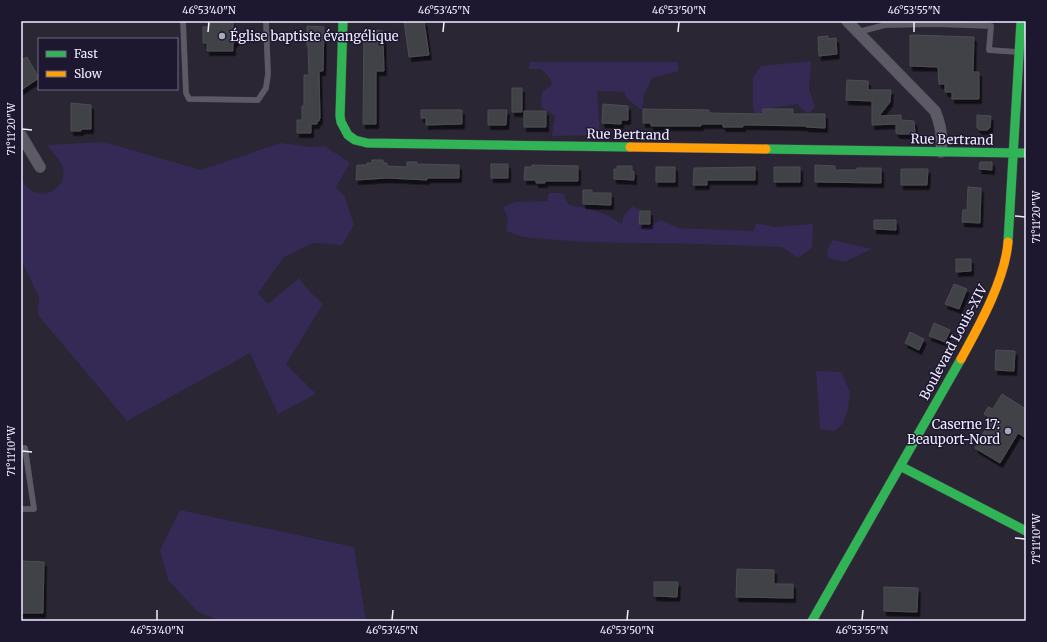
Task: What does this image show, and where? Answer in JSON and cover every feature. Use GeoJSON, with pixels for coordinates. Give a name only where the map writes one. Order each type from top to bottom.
{"type":"FeatureCollection","features":[{"type":"Feature","properties":{"kind":"street","name":"Rue Bertrand"},"geometry":{"type":"LineString","coordinates":[[342,21],[340,116],[342,129],[348,137],[356,141],[367,143],[1026,153]]}},
{"type":"Feature","properties":{"kind":"street"},"geometry":{"type":"LineString","coordinates":[[847,21],[935,111],[940,123],[942,134],[941,152]]}},
{"type":"Feature","properties":{"kind":"street","name":"Boulevard Louis-XIV"},"geometry":{"type":"LineString","coordinates":[[812,621],[977,330],[999,281],[1008,245],[1013,153],[1019,89],[1021,21]]}},
{"type":"Feature","properties":{"kind":"street"},"geometry":{"type":"LineString","coordinates":[[21,135],[40,168]]}},
{"type":"Feature","properties":{"kind":"street"},"geometry":{"type":"LineString","coordinates":[[900,466],[1026,532]]}},
{"type":"Feature","properties":{"kind":"lane"},"geometry":{"type":"LineString","coordinates":[[184,21],[186,93],[189,99],[258,100],[266,88],[268,74],[266,21]]}},
{"type":"Feature","properties":{"kind":"lane"},"geometry":{"type":"LineString","coordinates":[[858,33],[885,25],[936,24],[991,26],[989,50],[1019,52]]}},
{"type":"Feature","properties":{"kind":"lane"},"geometry":{"type":"LineString","coordinates":[[21,448],[25,448],[34,509],[21,509]]}},
{"type":"Feature","properties":{"kind":"shaded area"},"geometry":{"type":"Polygon","coordinates":[[[811,61],[809,89],[815,107],[808,114],[797,104],[772,108],[759,123],[753,108],[753,77],[761,66],[811,61]]]}},
{"type":"Feature","properties":{"kind":"shaded area"},"geometry":{"type":"Polygon","coordinates":[[[530,62],[677,62],[679,71],[652,78],[644,95],[642,110],[627,99],[624,92],[597,91],[600,135],[552,136],[555,116],[541,107],[542,92],[552,85],[550,78],[541,69],[529,69],[530,62]]]}},
{"type":"Feature","properties":{"kind":"shaded area"},"geometry":{"type":"Polygon","coordinates":[[[104,142],[201,170],[281,143],[311,147],[325,146],[350,163],[336,187],[345,197],[354,225],[342,245],[313,243],[284,257],[258,293],[268,304],[299,278],[310,292],[323,304],[286,364],[316,394],[278,414],[250,353],[127,421],[38,315],[39,297],[21,260],[21,178],[26,186],[31,190],[43,194],[49,193],[59,186],[62,181],[63,168],[47,145],[104,142]]]}},
{"type":"Feature","properties":{"kind":"shaded area"},"geometry":{"type":"Polygon","coordinates":[[[549,193],[563,193],[569,205],[597,211],[622,224],[623,217],[632,206],[642,211],[644,228],[661,220],[678,228],[754,231],[756,223],[775,227],[813,224],[812,248],[798,258],[782,247],[582,242],[523,237],[506,231],[508,218],[503,207],[515,202],[547,201],[549,193]]]}},
{"type":"Feature","properties":{"kind":"shaded area"},"geometry":{"type":"Polygon","coordinates":[[[833,240],[872,249],[844,262],[828,258],[827,250],[833,240]]]}},
{"type":"Feature","properties":{"kind":"shaded area"},"geometry":{"type":"Polygon","coordinates":[[[816,371],[841,372],[850,392],[848,409],[843,423],[835,431],[820,429],[816,371]]]}},
{"type":"Feature","properties":{"kind":"shaded area"},"geometry":{"type":"Polygon","coordinates":[[[180,510],[354,547],[366,621],[220,621],[198,612],[168,580],[160,550],[180,510]]]}},
{"type":"Feature","properties":{"kind":"building"},"geometry":{"type":"Polygon","coordinates":[[[208,21],[233,21],[233,26],[242,35],[233,44],[233,51],[207,51],[207,43],[203,43],[203,27],[208,27],[208,21]]]}},
{"type":"Feature","properties":{"kind":"building"},"geometry":{"type":"Polygon","coordinates":[[[404,21],[424,21],[429,55],[409,57],[404,21]]]}},
{"type":"Feature","properties":{"kind":"building"},"geometry":{"type":"Polygon","coordinates":[[[307,26],[324,27],[323,71],[319,71],[320,118],[319,121],[317,121],[317,124],[311,124],[311,133],[297,133],[297,120],[302,120],[302,106],[304,106],[304,75],[309,75],[307,26]]]}},
{"type":"Feature","properties":{"kind":"building"},"geometry":{"type":"Polygon","coordinates":[[[364,30],[383,31],[384,71],[376,71],[376,124],[363,124],[364,30]]]}},
{"type":"Feature","properties":{"kind":"building"},"geometry":{"type":"Polygon","coordinates":[[[910,35],[974,37],[973,72],[979,72],[979,99],[952,99],[952,92],[945,92],[945,84],[939,84],[938,67],[910,66],[910,35]]]}},
{"type":"Feature","properties":{"kind":"building"},"geometry":{"type":"Polygon","coordinates":[[[828,36],[828,39],[836,38],[837,54],[819,56],[818,37],[828,36]]]}},
{"type":"Feature","properties":{"kind":"building"},"geometry":{"type":"Polygon","coordinates":[[[27,57],[38,79],[21,90],[21,60],[27,57]]]}},
{"type":"Feature","properties":{"kind":"building"},"geometry":{"type":"Polygon","coordinates":[[[847,80],[868,81],[868,90],[891,90],[890,102],[879,116],[901,115],[901,120],[914,121],[915,132],[912,132],[912,134],[896,133],[896,124],[872,125],[872,101],[846,100],[847,80]]]}},
{"type":"Feature","properties":{"kind":"building"},"geometry":{"type":"Polygon","coordinates":[[[512,88],[522,88],[522,112],[512,112],[512,88]]]}},
{"type":"Feature","properties":{"kind":"building"},"geometry":{"type":"Polygon","coordinates":[[[71,103],[91,105],[91,129],[71,131],[71,103]]]}},
{"type":"Feature","properties":{"kind":"building"},"geometry":{"type":"Polygon","coordinates":[[[603,104],[628,106],[628,120],[621,120],[621,124],[602,123],[603,104]]]}},
{"type":"Feature","properties":{"kind":"building"},"geometry":{"type":"Polygon","coordinates":[[[643,109],[709,110],[709,113],[763,114],[763,109],[793,109],[793,114],[825,114],[825,128],[806,126],[750,125],[743,125],[743,127],[723,127],[723,124],[701,124],[701,126],[651,126],[651,123],[643,123],[643,109]]]}},
{"type":"Feature","properties":{"kind":"building"},"geometry":{"type":"Polygon","coordinates":[[[421,110],[462,110],[462,124],[426,125],[426,118],[421,118],[421,110]]]}},
{"type":"Feature","properties":{"kind":"building"},"geometry":{"type":"Polygon","coordinates":[[[488,110],[507,110],[506,125],[488,125],[488,110]]]}},
{"type":"Feature","properties":{"kind":"building"},"geometry":{"type":"Polygon","coordinates":[[[524,111],[546,111],[546,127],[524,127],[524,111]]]}},
{"type":"Feature","properties":{"kind":"building"},"geometry":{"type":"Polygon","coordinates":[[[977,115],[991,116],[990,128],[988,128],[988,130],[979,130],[979,128],[977,128],[977,115]]]}},
{"type":"Feature","properties":{"kind":"building"},"geometry":{"type":"Polygon","coordinates":[[[372,160],[383,160],[383,163],[387,163],[387,166],[407,167],[407,162],[417,162],[417,164],[459,165],[459,178],[427,178],[427,180],[387,178],[356,180],[357,165],[367,165],[367,163],[372,163],[372,160]]]}},
{"type":"Feature","properties":{"kind":"building"},"geometry":{"type":"Polygon","coordinates":[[[980,162],[992,162],[992,170],[979,169],[980,162]]]}},
{"type":"Feature","properties":{"kind":"building"},"geometry":{"type":"Polygon","coordinates":[[[491,164],[508,164],[508,178],[491,178],[491,164]]]}},
{"type":"Feature","properties":{"kind":"building"},"geometry":{"type":"Polygon","coordinates":[[[532,165],[578,166],[578,181],[545,181],[545,183],[536,183],[536,180],[524,180],[525,167],[532,167],[532,165]]]}},
{"type":"Feature","properties":{"kind":"building"},"geometry":{"type":"Polygon","coordinates":[[[815,165],[835,166],[835,170],[881,168],[881,183],[815,182],[815,165]]]}},
{"type":"Feature","properties":{"kind":"building"},"geometry":{"type":"Polygon","coordinates":[[[617,166],[632,166],[632,171],[634,171],[634,180],[614,179],[614,169],[617,169],[617,166]]]}},
{"type":"Feature","properties":{"kind":"building"},"geometry":{"type":"Polygon","coordinates":[[[656,167],[675,167],[675,182],[656,182],[656,167]]]}},
{"type":"Feature","properties":{"kind":"building"},"geometry":{"type":"Polygon","coordinates":[[[755,167],[755,180],[707,180],[707,185],[693,185],[694,168],[755,167]]]}},
{"type":"Feature","properties":{"kind":"building"},"geometry":{"type":"Polygon","coordinates":[[[774,167],[800,167],[800,182],[774,182],[774,167]]]}},
{"type":"Feature","properties":{"kind":"building"},"geometry":{"type":"Polygon","coordinates":[[[901,169],[928,169],[927,185],[901,185],[901,169]]]}},
{"type":"Feature","properties":{"kind":"building"},"geometry":{"type":"Polygon","coordinates":[[[968,187],[981,188],[980,223],[962,222],[963,210],[967,210],[968,187]]]}},
{"type":"Feature","properties":{"kind":"building"},"geometry":{"type":"Polygon","coordinates":[[[583,190],[592,190],[592,193],[611,193],[611,205],[583,204],[583,190]]]}},
{"type":"Feature","properties":{"kind":"building"},"geometry":{"type":"Polygon","coordinates":[[[640,211],[650,211],[650,224],[639,224],[640,211]]]}},
{"type":"Feature","properties":{"kind":"building"},"geometry":{"type":"Polygon","coordinates":[[[874,220],[896,220],[896,230],[874,229],[874,220]]]}},
{"type":"Feature","properties":{"kind":"building"},"geometry":{"type":"Polygon","coordinates":[[[956,259],[971,259],[971,271],[956,272],[956,259]]]}},
{"type":"Feature","properties":{"kind":"building"},"geometry":{"type":"Polygon","coordinates":[[[954,284],[967,289],[959,309],[945,304],[954,284]]]}},
{"type":"Feature","properties":{"kind":"building"},"geometry":{"type":"Polygon","coordinates":[[[934,323],[950,330],[945,342],[929,336],[934,323]]]}},
{"type":"Feature","properties":{"kind":"building"},"geometry":{"type":"Polygon","coordinates":[[[910,332],[924,339],[919,350],[905,343],[910,332]]]}},
{"type":"Feature","properties":{"kind":"building"},"geometry":{"type":"Polygon","coordinates":[[[996,350],[1015,351],[1014,371],[995,370],[996,350]]]}},
{"type":"Feature","properties":{"kind":"building","name":"Caserne 17: Beauport-Nord"},"geometry":{"type":"Polygon","coordinates":[[[1002,394],[1026,409],[1026,438],[1018,433],[1000,463],[975,448],[990,421],[990,418],[984,414],[988,407],[993,409],[1002,394]]]}},
{"type":"Feature","properties":{"kind":"building"},"geometry":{"type":"Polygon","coordinates":[[[21,561],[44,562],[43,613],[21,613],[21,561]]]}},
{"type":"Feature","properties":{"kind":"building"},"geometry":{"type":"Polygon","coordinates":[[[737,569],[774,570],[774,584],[793,584],[793,598],[736,597],[737,569]]]}},
{"type":"Feature","properties":{"kind":"building"},"geometry":{"type":"Polygon","coordinates":[[[654,582],[678,582],[677,597],[654,596],[654,582]]]}},
{"type":"Feature","properties":{"kind":"building"},"geometry":{"type":"Polygon","coordinates":[[[884,587],[918,588],[917,612],[884,611],[884,587]]]}},
{"type":"Feature","properties":{"kind":"traffic: fast"},"geometry":{"type":"LineString","coordinates":[[343,21],[340,116],[341,122],[348,135],[355,140],[367,143],[630,147]]}},
{"type":"Feature","properties":{"kind":"traffic: fast"},"geometry":{"type":"LineString","coordinates":[[1008,242],[1021,21]]}},
{"type":"Feature","properties":{"kind":"traffic: fast"},"geometry":{"type":"LineString","coordinates":[[766,149],[1026,153]]}},
{"type":"Feature","properties":{"kind":"traffic: fast"},"geometry":{"type":"LineString","coordinates":[[812,621],[961,359]]}},
{"type":"Feature","properties":{"kind":"traffic: fast"},"geometry":{"type":"LineString","coordinates":[[900,466],[1026,531]]}},
{"type":"Feature","properties":{"kind":"traffic: slow"},"geometry":{"type":"LineString","coordinates":[[630,147],[766,149]]}},
{"type":"Feature","properties":{"kind":"traffic: slow"},"geometry":{"type":"LineString","coordinates":[[961,359],[997,287],[1006,257],[1008,242]]}},
{"type":"Feature","properties":{"kind":"place","name":"Église baptiste évangélique"},"geometry":{"type":"Point","coordinates":[222,36]}},
{"type":"Feature","properties":{"kind":"place","name":"Caserne 17: Beauport-Nord"},"geometry":{"type":"Point","coordinates":[1008,431]}}]}
